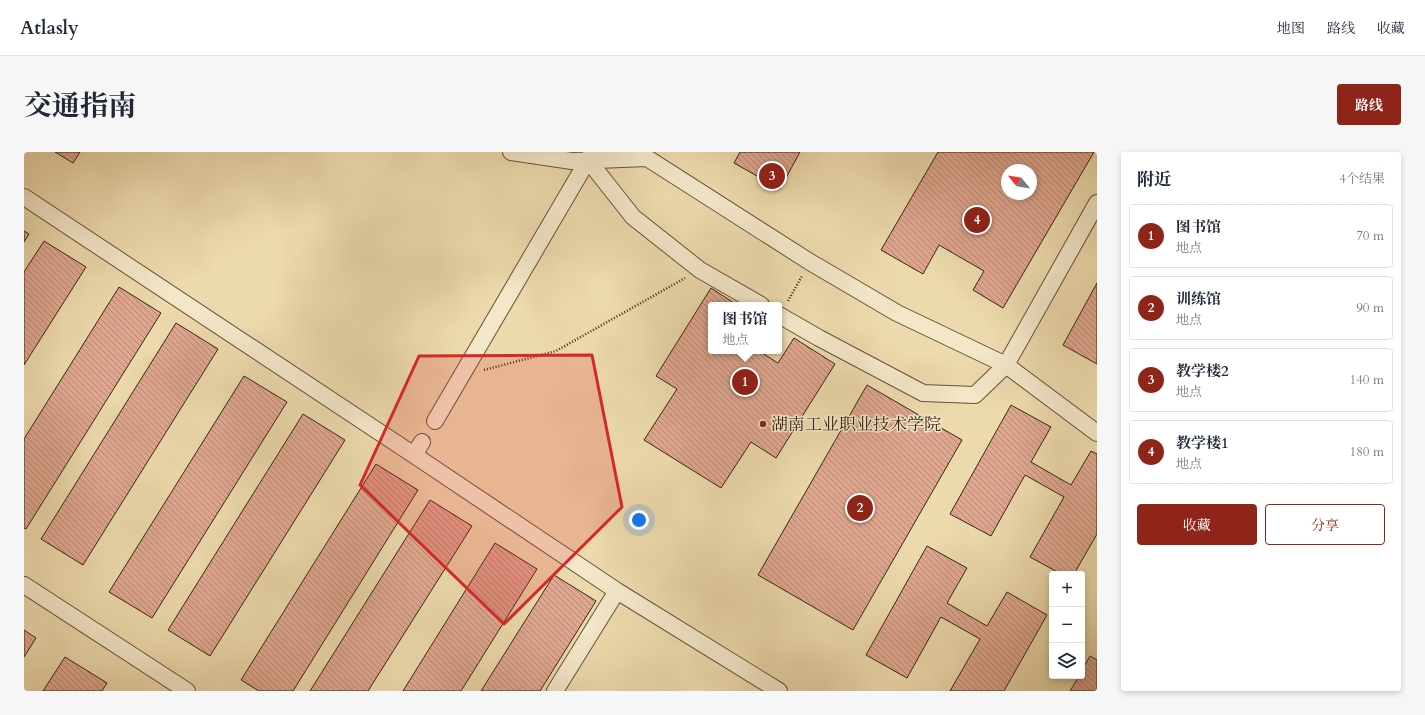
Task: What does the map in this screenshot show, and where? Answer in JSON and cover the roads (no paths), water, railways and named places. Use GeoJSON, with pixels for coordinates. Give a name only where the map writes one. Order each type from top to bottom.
{"type":"FeatureCollection","features":[{"type":"Feature","properties":{"kind":"street"},"geometry":{"type":"LineString","coordinates":[[511,152],[572,161],[590,156],[647,158],[810,262],[897,313],[1006,365],[1097,433]]}},
{"type":"Feature","properties":{"kind":"street"},"geometry":{"type":"LineString","coordinates":[[590,156],[633,217],[700,270],[756,302]]}},
{"type":"Feature","properties":{"kind":"street"},"geometry":{"type":"LineString","coordinates":[[435,421],[590,156]]}},
{"type":"Feature","properties":{"kind":"street"},"geometry":{"type":"LineString","coordinates":[[24,197],[418,448],[617,591],[779,691]]}},
{"type":"Feature","properties":{"kind":"street"},"geometry":{"type":"LineString","coordinates":[[782,317],[923,393],[974,395],[1006,365],[1097,203]]}},
{"type":"Feature","properties":{"kind":"street"},"geometry":{"type":"LineString","coordinates":[[24,585],[187,691]]}},
{"type":"Feature","properties":{"kind":"street"},"geometry":{"type":"LineString","coordinates":[[555,691],[617,591]]}},
{"type":"Feature","properties":{"kind":"place","name":"教学楼2"},"geometry":{"type":"Point","coordinates":[772,176]}},
{"type":"Feature","properties":{"kind":"place","name":"教学楼1"},"geometry":{"type":"Point","coordinates":[977,220]}},
{"type":"Feature","properties":{"kind":"place","name":"图书馆"},"geometry":{"type":"Point","coordinates":[745,382]}},
{"type":"Feature","properties":{"kind":"place","name":"湖南工业职业技术学院"},"geometry":{"type":"Point","coordinates":[763,424]}},
{"type":"Feature","properties":{"kind":"place","name":"训练馆"},"geometry":{"type":"Point","coordinates":[860,508]}}]}
